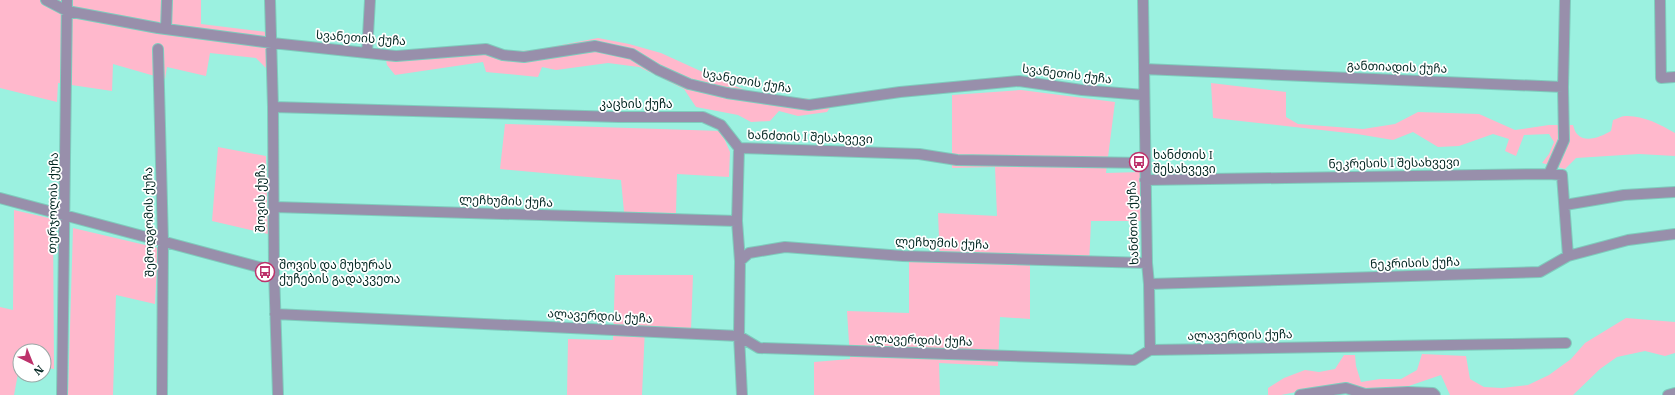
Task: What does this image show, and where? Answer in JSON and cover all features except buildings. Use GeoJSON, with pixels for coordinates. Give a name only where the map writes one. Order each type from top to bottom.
{"type":"FeatureCollection","features":[{"type":"Feature","properties":{"kind":"street","name":"სვანეთის ქუჩა"},"geometry":{"type":"LineString","coordinates":[[46,0],[67,11],[166,29],[272,43],[396,56],[486,49],[503,55],[524,57],[595,46],[632,54],[658,70],[689,84],[727,93],[809,105],[892,93],[1019,80],[1082,90],[1144,96]]}},
{"type":"Feature","properties":{"kind":"street","name":"თერჯოლის ქუჩა"},"geometry":{"type":"LineString","coordinates":[[62,395],[66,215],[68,0]]}},
{"type":"Feature","properties":{"kind":"street"},"geometry":{"type":"LineString","coordinates":[[166,29],[167,0]]}},
{"type":"Feature","properties":{"kind":"street","name":"შოვის ქუჩა"},"geometry":{"type":"LineString","coordinates":[[270,0],[273,108],[274,271],[278,395]]}},
{"type":"Feature","properties":{"kind":"street"},"geometry":{"type":"LineString","coordinates":[[367,53],[370,0]]}},
{"type":"Feature","properties":{"kind":"street","name":"ხანძთის ქუჩა"},"geometry":{"type":"LineString","coordinates":[[1143,0],[1145,180],[1150,350]]}},
{"type":"Feature","properties":{"kind":"street"},"geometry":{"type":"LineString","coordinates":[[1565,0],[1563,87],[1564,140],[1549,174],[1562,175],[1568,256]]}},
{"type":"Feature","properties":{"kind":"street"},"geometry":{"type":"LineString","coordinates":[[1660,0],[1661,78],[1675,77]]}},
{"type":"Feature","properties":{"kind":"street","name":"შემოდგომის ქუჩა"},"geometry":{"type":"LineString","coordinates":[[158,49],[163,242],[162,395]]}},
{"type":"Feature","properties":{"kind":"street","name":"განთიადის ქუჩა"},"geometry":{"type":"LineString","coordinates":[[1144,69],[1563,87]]}},
{"type":"Feature","properties":{"kind":"street","name":"კაცხის ქუჩა"},"geometry":{"type":"LineString","coordinates":[[273,108],[619,117],[703,117],[721,125],[738,148]]}},
{"type":"Feature","properties":{"kind":"street"},"geometry":{"type":"LineString","coordinates":[[738,148],[737,222],[740,260],[739,336],[742,395]]}},
{"type":"Feature","properties":{"kind":"street","name":"ხანძთის I შესახვევი"},"geometry":{"type":"LineString","coordinates":[[738,148],[919,154],[957,160],[1145,163]]}},
{"type":"Feature","properties":{"kind":"street","name":"ნეკრესის I შესახვევი"},"geometry":{"type":"LineString","coordinates":[[1145,180],[1549,174]]}},
{"type":"Feature","properties":{"kind":"street"},"geometry":{"type":"LineString","coordinates":[[1565,205],[1624,196],[1675,192]]}},
{"type":"Feature","properties":{"kind":"street"},"geometry":{"type":"LineString","coordinates":[[0,198],[274,271]]}},
{"type":"Feature","properties":{"kind":"street","name":"ლეჩხუმის ქუჩა"},"geometry":{"type":"LineString","coordinates":[[274,207],[737,222]]}},
{"type":"Feature","properties":{"kind":"street","name":"ნეკრისის ქუჩა"},"geometry":{"type":"LineString","coordinates":[[1149,284],[1540,272],[1568,256],[1628,240],[1675,234]]}},
{"type":"Feature","properties":{"kind":"street","name":"ლეჩხუმის ქუჩა"},"geometry":{"type":"LineString","coordinates":[[740,260],[749,253],[785,247],[904,256],[1147,263]]}},
{"type":"Feature","properties":{"kind":"street","name":"ალავერდის ქუჩა"},"geometry":{"type":"LineString","coordinates":[[275,314],[739,336],[759,348],[1134,360],[1150,350],[1566,343]]}},
{"type":"Feature","properties":{"kind":"street"},"geometry":{"type":"LineString","coordinates":[[1300,395],[1346,388],[1366,394],[1408,392],[1433,393],[1435,395]]}},
{"type":"Feature","properties":{"kind":"street"},"geometry":{"type":"LineString","coordinates":[[1668,395],[1675,393]]}},
{"type":"Feature","properties":{"kind":"shaded area"},"geometry":{"type":"Polygon","coordinates":[[[0,0],[201,0],[201,24],[267,32],[270,63],[266,68],[256,58],[210,53],[206,76],[167,67],[165,79],[113,64],[112,91],[58,83],[57,102],[0,88],[0,0]]]}},
{"type":"Feature","properties":{"kind":"shaded area"},"geometry":{"type":"Polygon","coordinates":[[[598,38],[629,44],[661,53],[729,84],[755,93],[835,100],[827,112],[798,116],[779,111],[770,121],[751,122],[738,115],[696,107],[684,89],[639,67],[608,63],[556,70],[542,67],[538,77],[486,72],[483,62],[395,75],[387,65],[386,60],[410,60],[480,53],[535,50],[598,38]]]}},
{"type":"Feature","properties":{"kind":"shaded area"},"geometry":{"type":"Polygon","coordinates":[[[1211,83],[1286,92],[1286,117],[1298,124],[1363,129],[1395,124],[1418,112],[1479,114],[1515,130],[1549,125],[1573,125],[1577,134],[1581,137],[1589,139],[1599,137],[1611,131],[1613,120],[1624,116],[1638,117],[1657,123],[1675,133],[1675,156],[1639,154],[1576,158],[1565,169],[1542,163],[1549,154],[1554,142],[1549,134],[1524,135],[1516,156],[1505,151],[1509,139],[1493,134],[1459,146],[1438,147],[1413,132],[1393,140],[1357,134],[1213,118],[1211,83]]]}},
{"type":"Feature","properties":{"kind":"shaded area"},"geometry":{"type":"Polygon","coordinates":[[[1021,90],[1115,102],[1106,173],[1141,172],[1142,221],[1091,221],[1089,266],[1030,265],[1030,319],[1000,317],[998,366],[939,363],[940,395],[814,395],[814,362],[850,359],[847,311],[909,313],[909,261],[940,263],[938,213],[997,216],[995,167],[952,168],[952,95],[1021,90]]]}},
{"type":"Feature","properties":{"kind":"shaded area"},"geometry":{"type":"Polygon","coordinates":[[[505,124],[721,131],[730,152],[729,177],[677,174],[676,213],[624,212],[621,180],[500,169],[505,124]]]}},
{"type":"Feature","properties":{"kind":"shaded area"},"geometry":{"type":"Polygon","coordinates":[[[218,147],[266,156],[268,234],[212,221],[218,147]]]}},
{"type":"Feature","properties":{"kind":"shaded area"},"geometry":{"type":"Polygon","coordinates":[[[14,210],[53,219],[54,369],[52,369],[52,343],[12,343],[12,383],[16,383],[14,395],[0,395],[0,307],[13,310],[14,210]]]}},
{"type":"Feature","properties":{"kind":"shaded area"},"geometry":{"type":"Polygon","coordinates":[[[73,228],[158,248],[155,304],[116,295],[113,395],[68,395],[73,228]]]}},
{"type":"Feature","properties":{"kind":"shaded area"},"geometry":{"type":"Polygon","coordinates":[[[615,275],[693,275],[691,330],[645,327],[642,395],[567,395],[568,339],[613,340],[615,275]]]}},
{"type":"Feature","properties":{"kind":"shaded area"},"geometry":{"type":"Polygon","coordinates":[[[1626,318],[1675,322],[1675,353],[1665,356],[1645,351],[1617,357],[1600,369],[1573,395],[1450,395],[1441,375],[1400,389],[1363,389],[1347,382],[1281,395],[1268,395],[1268,388],[1284,378],[1305,370],[1319,372],[1335,369],[1344,355],[1355,355],[1356,366],[1361,382],[1380,379],[1401,379],[1417,370],[1422,354],[1466,356],[1470,379],[1484,387],[1502,388],[1528,385],[1549,375],[1571,359],[1585,343],[1626,318]]]}},
{"type":"Feature","properties":{"kind":"place","name":"ხანძთის I შესახვევი"},"geometry":{"type":"Point","coordinates":[1139,162]}},
{"type":"Feature","properties":{"kind":"place","name":"შოვის და მუხურას ქუჩების გადაკვეთა"},"geometry":{"type":"Point","coordinates":[265,272]}}]}
